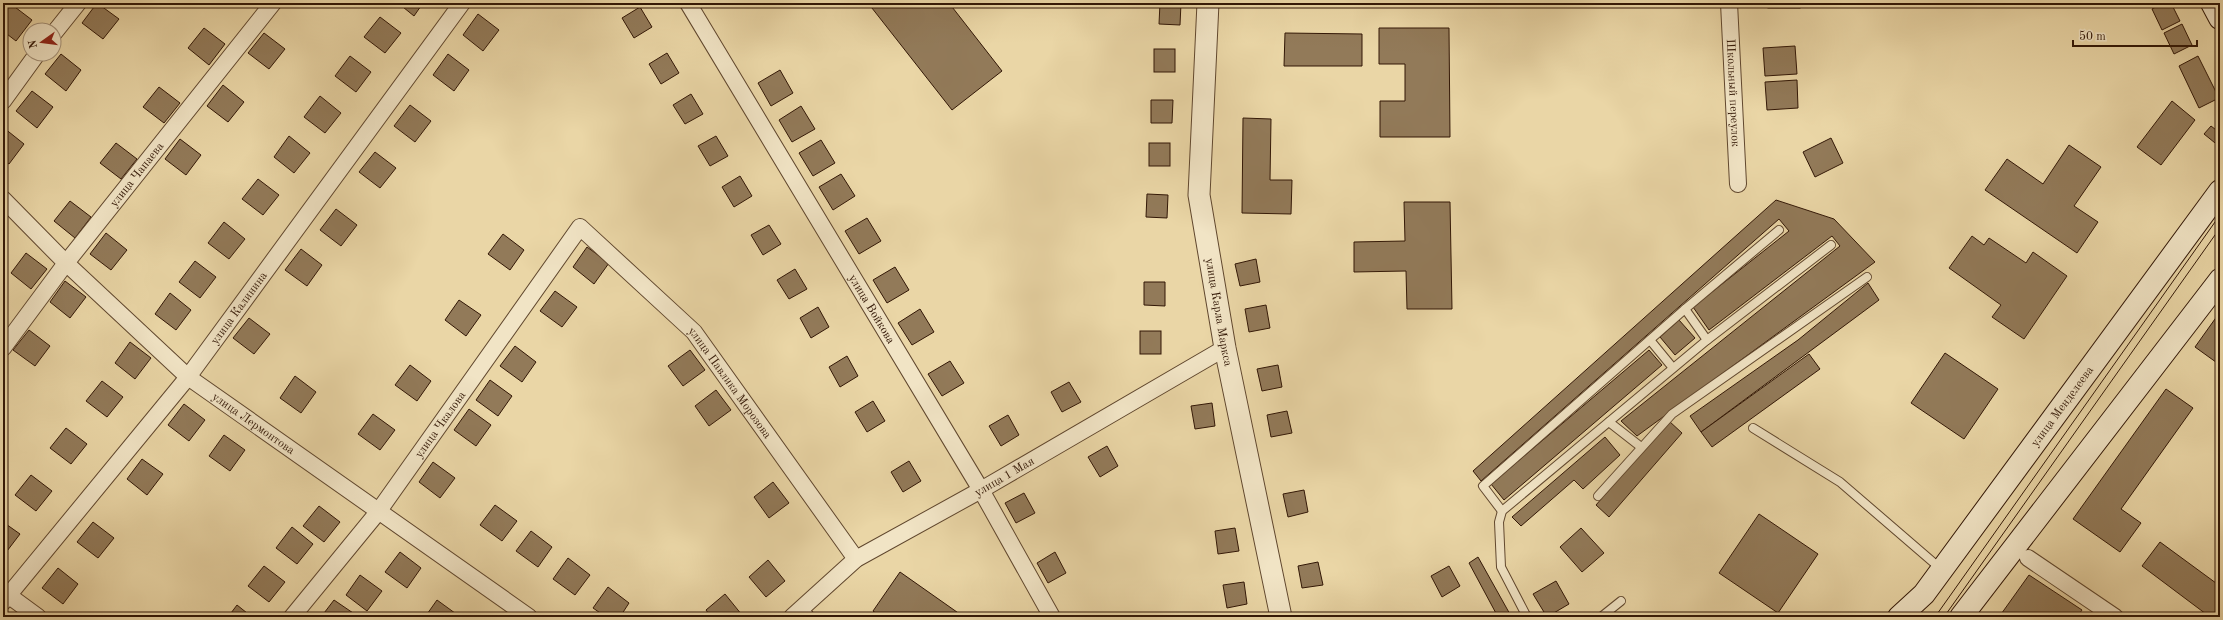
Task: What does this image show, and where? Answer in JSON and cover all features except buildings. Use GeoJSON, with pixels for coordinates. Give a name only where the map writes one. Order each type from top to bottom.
{"type":"FeatureCollection","features":[{"type":"Feature","properties":{"kind":"main road"},"geometry":{"type":"LineString","coordinates":[[2212,3],[2220,18]]}},
{"type":"Feature","properties":{"kind":"main road","name":"улица Менделеева"},"geometry":{"type":"LineString","coordinates":[[1899,617],[1924,594],[2220,191]]}},
{"type":"Feature","properties":{"kind":"main road"},"geometry":{"type":"LineString","coordinates":[[1961,617],[2021,553],[2220,280]]}},
{"type":"Feature","properties":{"kind":"street"},"geometry":{"type":"LineString","coordinates":[[62,22],[78,3]]}},
{"type":"Feature","properties":{"kind":"street","name":"улица Чапаева"},"geometry":{"type":"LineString","coordinates":[[3,348],[66,263],[273,3]]}},
{"type":"Feature","properties":{"kind":"street","name":"улица Калинина"},"geometry":{"type":"LineString","coordinates":[[6,599],[188,377],[462,3]]}},
{"type":"Feature","properties":{"kind":"street","name":"улица Войкова"},"geometry":{"type":"LineString","coordinates":[[688,3],[981,490],[1052,617]]}},
{"type":"Feature","properties":{"kind":"street","name":"улица Карла Маркса"},"geometry":{"type":"LineString","coordinates":[[1208,3],[1199,195],[1225,348],[1281,617]]}},
{"type":"Feature","properties":{"kind":"street","name":"Школьный переулок"},"geometry":{"type":"LineString","coordinates":[[1729,3],[1738,184]]}},
{"type":"Feature","properties":{"kind":"street"},"geometry":{"type":"LineString","coordinates":[[3,101],[31,62]]}},
{"type":"Feature","properties":{"kind":"street","name":"улица Лермонтова"},"geometry":{"type":"LineString","coordinates":[[3,199],[66,263],[188,377],[529,617]]}},
{"type":"Feature","properties":{"kind":"street","name":"улица Чкалова"},"geometry":{"type":"LineString","coordinates":[[292,617],[378,512],[580,227]]}},
{"type":"Feature","properties":{"kind":"street","name":"улица Павлика Морозова"},"geometry":{"type":"LineString","coordinates":[[580,227],[694,332],[856,559]]}},
{"type":"Feature","properties":{"kind":"street","name":"улица 1 Мая"},"geometry":{"type":"LineString","coordinates":[[801,613],[856,559],[981,490],[1225,348]]}},
{"type":"Feature","properties":{"kind":"street"},"geometry":{"type":"LineString","coordinates":[[2021,553],[2114,617]]}},
{"type":"Feature","properties":{"kind":"street"},"geometry":{"type":"LineString","coordinates":[[6,599],[38,617]]}},
{"type":"Feature","properties":{"kind":"lane"},"geometry":{"type":"LineString","coordinates":[[1502,511],[1483,486],[1685,309],[1779,230]]}},
{"type":"Feature","properties":{"kind":"lane"},"geometry":{"type":"LineString","coordinates":[[1527,617],[1501,567],[1499,522],[1502,511],[1707,340],[1831,246]]}},
{"type":"Feature","properties":{"kind":"lane"},"geometry":{"type":"LineString","coordinates":[[1598,496],[1672,414],[1867,277]]}},
{"type":"Feature","properties":{"kind":"lane"},"geometry":{"type":"LineString","coordinates":[[1685,309],[1707,340]]}},
{"type":"Feature","properties":{"kind":"lane"},"geometry":{"type":"LineString","coordinates":[[1650,340],[1673,368]]}},
{"type":"Feature","properties":{"kind":"lane"},"geometry":{"type":"LineString","coordinates":[[1609,422],[1641,447]]}},
{"type":"Feature","properties":{"kind":"lane"},"geometry":{"type":"LineString","coordinates":[[1753,428],[1840,482],[1942,570]]}},
{"type":"Feature","properties":{"kind":"lane"},"geometry":{"type":"LineString","coordinates":[[1601,617],[1621,601]]}},
{"type":"Feature","properties":{"kind":"tram line"},"geometry":{"type":"LineString","coordinates":[[1935,617],[2220,215]]}},
{"type":"Feature","properties":{"kind":"tram line"},"geometry":{"type":"LineString","coordinates":[[1944,617],[2220,228]]}}]}
